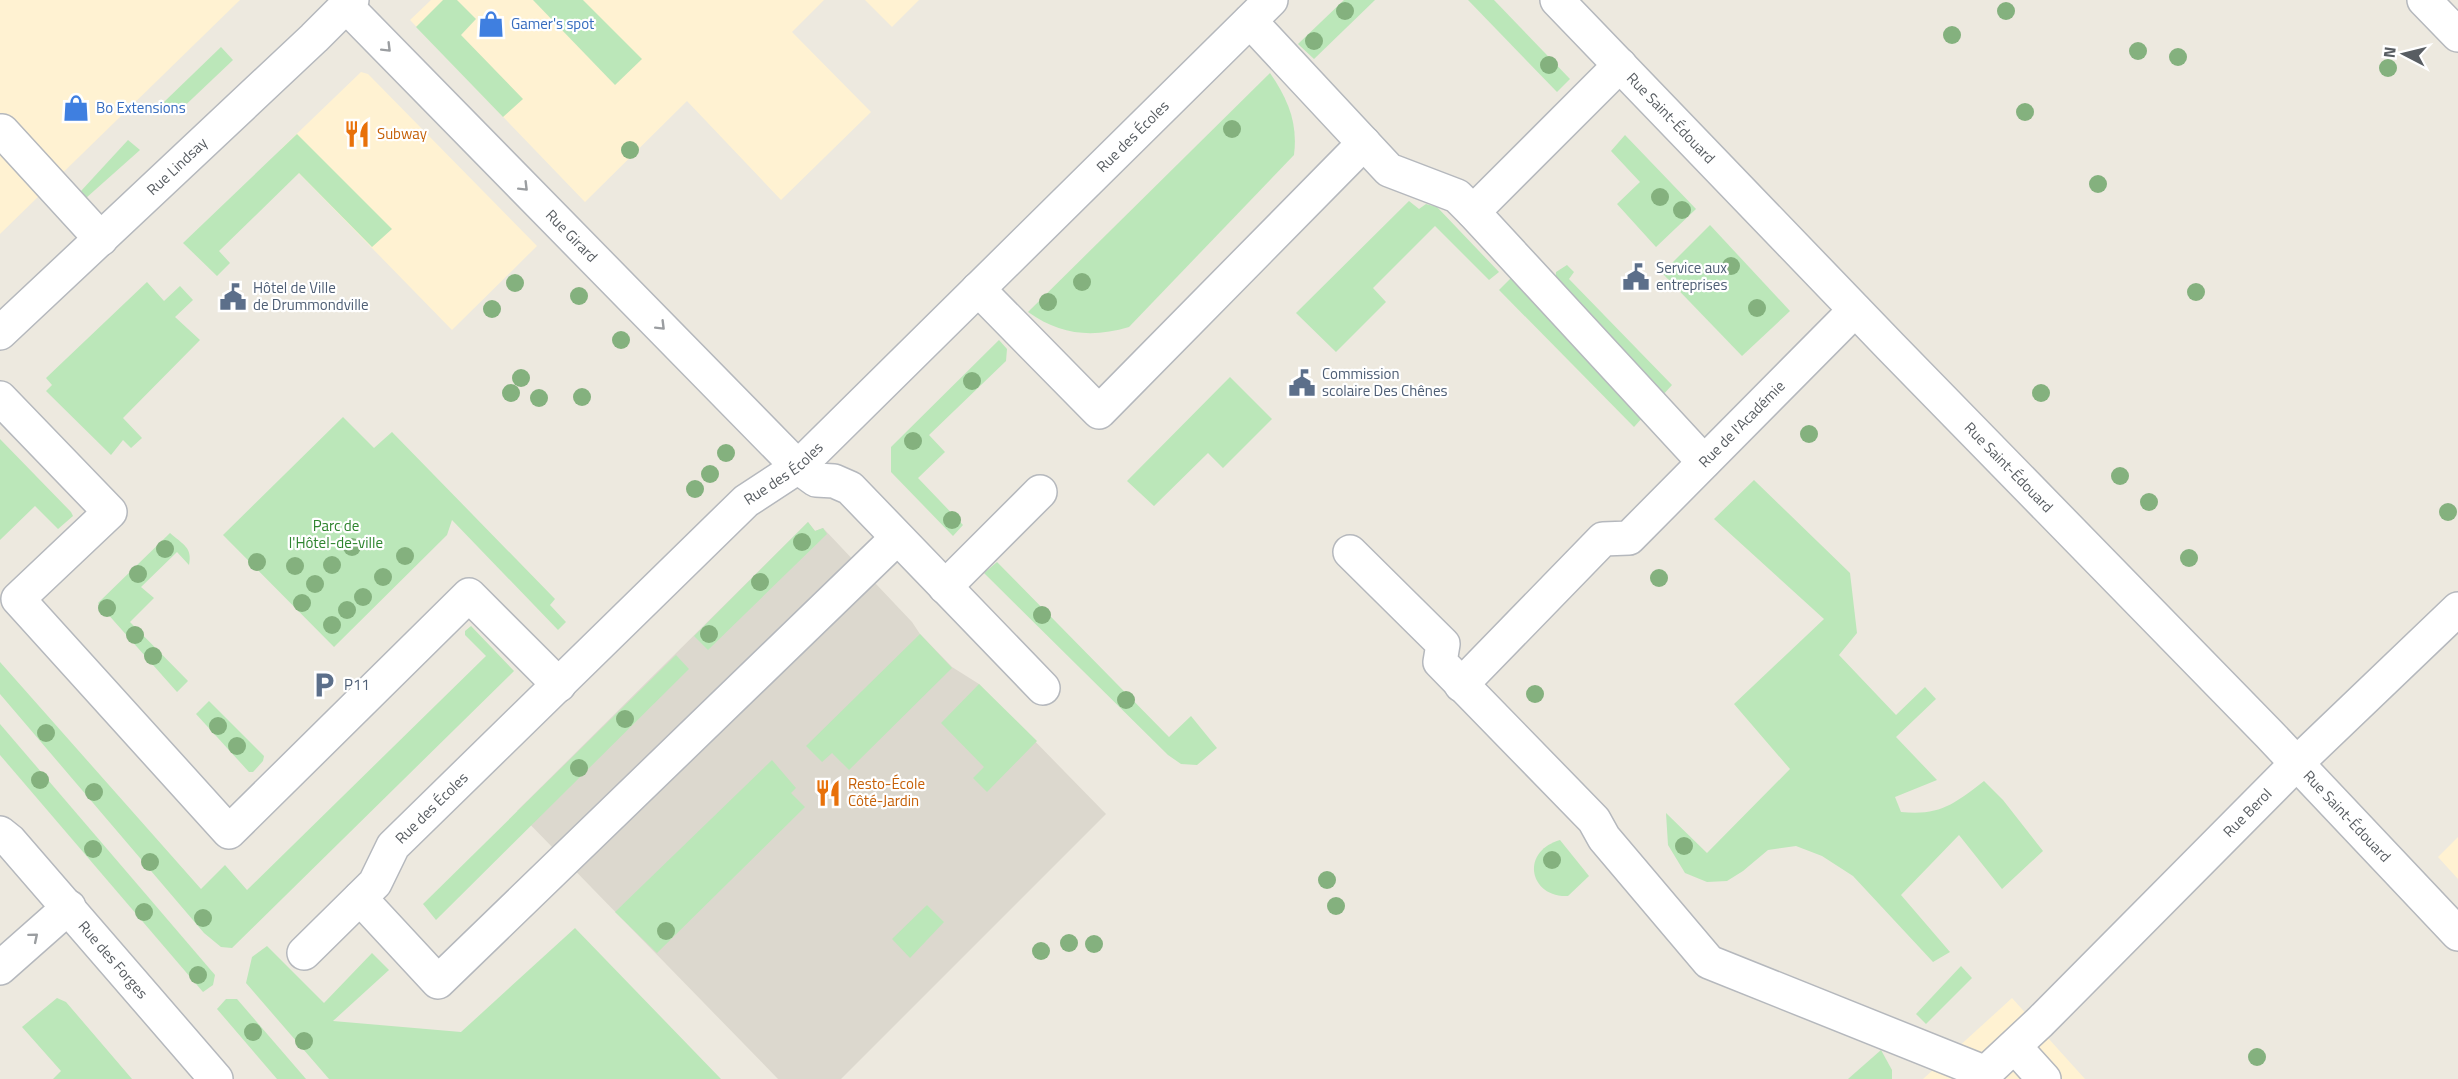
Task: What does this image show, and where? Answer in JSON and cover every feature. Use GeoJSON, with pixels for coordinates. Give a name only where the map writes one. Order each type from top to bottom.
{"type":"FeatureCollection","features":[{"type":"Feature","properties":{"kind":"street","name":"Rue Saint-Édouard"},"geometry":{"type":"LineString","coordinates":[[1557,0],[1855,310],[2297,763],[2458,934]]}},
{"type":"Feature","properties":{"kind":"street"},"geometry":{"type":"LineString","coordinates":[[2424,0],[2458,35]]}},
{"type":"Feature","properties":{"kind":"street","name":"Rue Lindsay"},"geometry":{"type":"LineString","coordinates":[[0,333],[349,3]]}},
{"type":"Feature","properties":{"kind":"street","name":"Rue Girard"},"geometry":{"type":"LineString","coordinates":[[349,3],[798,467],[816,480],[834,481],[850,488],[1043,688]]}},
{"type":"Feature","properties":{"kind":"street"},"geometry":{"type":"LineString","coordinates":[[1261,11],[1364,143],[1389,170],[1457,196],[1704,462]]}},
{"type":"Feature","properties":{"kind":"street","name":"Rue des Écoles"},"geometry":{"type":"LineString","coordinates":[[304,953],[375,883],[393,846],[747,501],[798,467],[1261,11]]}},
{"type":"Feature","properties":{"kind":"street"},"geometry":{"type":"LineString","coordinates":[[1473,212],[1620,65]]}},
{"type":"Feature","properties":{"kind":"street"},"geometry":{"type":"LineString","coordinates":[[2,131],[101,239]]}},
{"type":"Feature","properties":{"kind":"street"},"geometry":{"type":"LineString","coordinates":[[978,289],[1099,412],[1364,143]]}},
{"type":"Feature","properties":{"kind":"street","name":"Rue de l'Académie"},"geometry":{"type":"LineString","coordinates":[[1461,685],[1603,539],[1629,538],[1855,310]]}},
{"type":"Feature","properties":{"kind":"street"},"geometry":{"type":"LineString","coordinates":[[0,398],[110,512],[18,598],[229,832],[469,595],[559,685]]}},
{"type":"Feature","properties":{"kind":"street"},"geometry":{"type":"LineString","coordinates":[[945,587],[1041,492]]}},
{"type":"Feature","properties":{"kind":"street"},"geometry":{"type":"LineString","coordinates":[[360,898],[438,982],[897,538]]}},
{"type":"Feature","properties":{"kind":"street"},"geometry":{"type":"LineString","coordinates":[[1350,552],[1443,644],[1440,662],[1594,820],[1604,838],[1709,962],[1983,1076]]}},
{"type":"Feature","properties":{"kind":"street","name":"Rue Berol"},"geometry":{"type":"LineString","coordinates":[[1983,1076],[2015,1047],[2297,763],[2458,609]]}},
{"type":"Feature","properties":{"kind":"street","name":"Rue des Forges"},"geometry":{"type":"LineString","coordinates":[[4,832],[216,1079]]}},
{"type":"Feature","properties":{"kind":"street"},"geometry":{"type":"LineString","coordinates":[[0,968],[69,907]]}},
{"type":"Feature","properties":{"kind":"street"},"geometry":{"type":"LineString","coordinates":[[2015,1047],[2044,1079]]}},
{"type":"Feature","properties":{"kind":"shaded area"},"geometry":{"type":"Polygon","coordinates":[[[0,0],[240,0],[0,234],[0,0]]]}},
{"type":"Feature","properties":{"kind":"shaded area"},"geometry":{"type":"Polygon","coordinates":[[[431,0],[824,0],[792,32],[871,112],[781,200],[687,101],[585,202],[410,20],[431,0]]]}},
{"type":"Feature","properties":{"kind":"shaded area"},"geometry":{"type":"Polygon","coordinates":[[[865,0],[919,0],[892,27],[865,0]]]}},
{"type":"Feature","properties":{"kind":"shaded area"},"geometry":{"type":"Polygon","coordinates":[[[361,72],[368,74],[537,246],[452,330],[291,165],[281,149],[361,72]]]}},
{"type":"Feature","properties":{"kind":"shaded area"},"geometry":{"type":"Polygon","coordinates":[[[808,522],[815,531],[823,528],[952,667],[979,684],[1106,814],[841,1079],[778,1079],[517,811],[808,522]]]}},
{"type":"Feature","properties":{"kind":"shaded area"},"geometry":{"type":"Polygon","coordinates":[[[2458,837],[2458,879],[2438,857],[2458,837]]]}},
{"type":"Feature","properties":{"kind":"shaded area"},"geometry":{"type":"Polygon","coordinates":[[[2012,998],[2085,1079],[1923,1079],[2000,1009],[2012,998]]]}},
{"type":"Feature","properties":{"kind":"green space"},"geometry":{"type":"Polygon","coordinates":[[[443,0],[457,0],[476,19],[461,35],[523,99],[503,117],[416,27],[443,0]]]}},
{"type":"Feature","properties":{"kind":"green space"},"geometry":{"type":"Polygon","coordinates":[[[533,0],[583,0],[642,59],[615,85],[533,0]]]}},
{"type":"Feature","properties":{"kind":"green space"},"geometry":{"type":"Polygon","coordinates":[[[1344,0],[1375,0],[1314,59],[1298,44],[1344,0]]]}},
{"type":"Feature","properties":{"kind":"green space"},"geometry":{"type":"Polygon","coordinates":[[[1468,0],[1494,0],[1570,79],[1557,92],[1468,0]]]}},
{"type":"Feature","properties":{"kind":"green space"},"geometry":{"type":"Polygon","coordinates":[[[221,47],[233,60],[175,115],[164,102],[221,47]]]}},
{"type":"Feature","properties":{"kind":"green space"},"geometry":{"type":"Polygon","coordinates":[[[1270,73],[1287,102],[1293,122],[1294,155],[1129,327],[1102,333],[1077,332],[1052,326],[1028,312],[1270,73]]]}},
{"type":"Feature","properties":{"kind":"green space"},"geometry":{"type":"Polygon","coordinates":[[[297,134],[392,229],[372,247],[299,173],[219,251],[230,263],[217,276],[183,243],[297,134]]]}},
{"type":"Feature","properties":{"kind":"green space"},"geometry":{"type":"Polygon","coordinates":[[[1625,135],[1696,209],[1656,247],[1617,204],[1640,182],[1611,151],[1625,135]]]}},
{"type":"Feature","properties":{"kind":"green space"},"geometry":{"type":"Polygon","coordinates":[[[128,140],[140,150],[86,198],[81,191],[128,140]]]}},
{"type":"Feature","properties":{"kind":"green space"},"geometry":{"type":"Polygon","coordinates":[[[1409,201],[1419,209],[1426,204],[1437,207],[1499,272],[1489,280],[1435,226],[1373,288],[1386,302],[1336,352],[1296,313],[1409,201]]]}},
{"type":"Feature","properties":{"kind":"green space"},"geometry":{"type":"Polygon","coordinates":[[[1710,225],[1790,311],[1742,356],[1662,273],[1710,225]]]}},
{"type":"Feature","properties":{"kind":"green space"},"geometry":{"type":"Polygon","coordinates":[[[1567,265],[1574,272],[1569,279],[1672,385],[1662,396],[1555,287],[1556,272],[1567,265]]]}},
{"type":"Feature","properties":{"kind":"green space"},"geometry":{"type":"Polygon","coordinates":[[[1511,278],[1643,417],[1634,427],[1499,290],[1511,278]]]}},
{"type":"Feature","properties":{"kind":"green space"},"geometry":{"type":"Polygon","coordinates":[[[147,282],[164,301],[180,286],[193,300],[175,317],[200,340],[123,418],[142,438],[131,448],[123,440],[111,455],[46,391],[52,385],[46,378],[147,282]]]}},
{"type":"Feature","properties":{"kind":"green space"},"geometry":{"type":"Polygon","coordinates":[[[999,340],[1007,349],[1006,361],[929,435],[945,452],[918,478],[963,525],[953,536],[891,472],[891,447],[999,340]]]}},
{"type":"Feature","properties":{"kind":"green space"},"geometry":{"type":"Polygon","coordinates":[[[1230,377],[1272,419],[1223,468],[1208,453],[1154,506],[1127,481],[1230,377]]]}},
{"type":"Feature","properties":{"kind":"green space","name":"Parc de l'Hôtel-de-ville"},"geometry":{"type":"Polygon","coordinates":[[[343,417],[374,448],[392,432],[555,599],[550,605],[566,622],[558,630],[452,520],[447,535],[334,647],[223,535],[343,417]]]}},
{"type":"Feature","properties":{"kind":"green space"},"geometry":{"type":"Polygon","coordinates":[[[0,439],[71,512],[73,516],[58,529],[35,506],[0,540],[0,439]]]}},
{"type":"Feature","properties":{"kind":"green space"},"geometry":{"type":"Polygon","coordinates":[[[1754,480],[1850,573],[1857,633],[1839,655],[1896,715],[1925,687],[1936,699],[1896,737],[1937,780],[1895,797],[1901,812],[1926,812],[1946,807],[1984,781],[2003,800],[2043,851],[2002,889],[1959,835],[1901,895],[1950,952],[1933,962],[1853,876],[1822,856],[1796,846],[1768,850],[1727,881],[1707,882],[1685,873],[1668,845],[1666,813],[1707,853],[1790,769],[1734,704],[1824,619],[1714,519],[1754,480]]]}},
{"type":"Feature","properties":{"kind":"green space"},"geometry":{"type":"Polygon","coordinates":[[[808,522],[815,531],[823,528],[827,534],[708,650],[694,636],[808,522]]]}},
{"type":"Feature","properties":{"kind":"green space"},"geometry":{"type":"Polygon","coordinates":[[[170,533],[188,550],[189,565],[177,552],[141,587],[154,598],[130,622],[188,681],[177,692],[98,603],[170,533]]]}},
{"type":"Feature","properties":{"kind":"green space"},"geometry":{"type":"Polygon","coordinates":[[[997,562],[1169,737],[1191,716],[1217,748],[1197,765],[1181,764],[1168,755],[984,573],[997,562]]]}},
{"type":"Feature","properties":{"kind":"green space"},"geometry":{"type":"Polygon","coordinates":[[[471,626],[514,671],[232,948],[221,947],[204,933],[0,694],[0,662],[201,889],[225,865],[247,890],[486,656],[465,635],[465,631],[471,626]]]}},
{"type":"Feature","properties":{"kind":"green space"},"geometry":{"type":"Polygon","coordinates":[[[920,634],[952,668],[849,770],[832,753],[822,762],[806,746],[920,634]]]}},
{"type":"Feature","properties":{"kind":"green space"},"geometry":{"type":"Polygon","coordinates":[[[676,655],[689,669],[436,920],[423,904],[676,655]]]}},
{"type":"Feature","properties":{"kind":"green space"},"geometry":{"type":"Polygon","coordinates":[[[979,684],[1037,741],[987,792],[973,778],[984,767],[941,723],[979,684]]]}},
{"type":"Feature","properties":{"kind":"green space"},"geometry":{"type":"Polygon","coordinates":[[[209,701],[264,756],[263,761],[253,772],[249,772],[196,714],[209,701]]]}},
{"type":"Feature","properties":{"kind":"green space"},"geometry":{"type":"Polygon","coordinates":[[[0,724],[215,975],[213,985],[203,992],[0,755],[0,724]]]}},
{"type":"Feature","properties":{"kind":"green space"},"geometry":{"type":"Polygon","coordinates":[[[772,760],[796,788],[791,793],[805,807],[657,953],[615,912],[772,760]]]}},
{"type":"Feature","properties":{"kind":"green space"},"geometry":{"type":"Polygon","coordinates":[[[1560,840],[1589,876],[1568,896],[1555,895],[1545,890],[1534,873],[1534,864],[1539,854],[1547,846],[1560,840]]]}},
{"type":"Feature","properties":{"kind":"green space"},"geometry":{"type":"Polygon","coordinates":[[[927,905],[944,922],[910,958],[892,939],[927,905]]]}},
{"type":"Feature","properties":{"kind":"green space"},"geometry":{"type":"Polygon","coordinates":[[[575,928],[721,1079],[329,1079],[246,983],[252,957],[267,946],[324,1003],[372,953],[389,970],[333,1021],[461,1032],[575,928]]]}},
{"type":"Feature","properties":{"kind":"green space"},"geometry":{"type":"Polygon","coordinates":[[[1961,966],[1972,978],[1926,1024],[1916,1014],[1961,966]]]}},
{"type":"Feature","properties":{"kind":"green space"},"geometry":{"type":"Polygon","coordinates":[[[57,998],[66,1002],[132,1079],[53,1079],[61,1071],[22,1027],[57,998]]]}},
{"type":"Feature","properties":{"kind":"green space"},"geometry":{"type":"Polygon","coordinates":[[[226,999],[237,999],[306,1079],[277,1079],[217,1009],[226,999]]]}},
{"type":"Feature","properties":{"kind":"green space"},"geometry":{"type":"Polygon","coordinates":[[[1881,1050],[1892,1070],[1892,1079],[1848,1079],[1881,1050]]]}},
{"type":"Feature","properties":{"kind":"place","name":"Gamer's spot"},"geometry":{"type":"Point","coordinates":[491,24]}},
{"type":"Feature","properties":{"kind":"place","name":"Bo Extensions"},"geometry":{"type":"Point","coordinates":[76,108]}},
{"type":"Feature","properties":{"kind":"place","name":"Subway"},"geometry":{"type":"Point","coordinates":[357,134]}},
{"type":"Feature","properties":{"kind":"place","name":"Service aux entreprises"},"geometry":{"type":"Point","coordinates":[1636,277]}},
{"type":"Feature","properties":{"kind":"place","name":"Hôtel de Ville de Drummondville"},"geometry":{"type":"Point","coordinates":[233,297]}},
{"type":"Feature","properties":{"kind":"place","name":"Commission scolaire Des Chênes"},"geometry":{"type":"Point","coordinates":[1302,383]}},
{"type":"Feature","properties":{"kind":"place","name":"P11"},"geometry":{"type":"Point","coordinates":[324,685]}},
{"type":"Feature","properties":{"kind":"place","name":"Resto-École Côté-Jardin"},"geometry":{"type":"Point","coordinates":[828,793]}}]}
